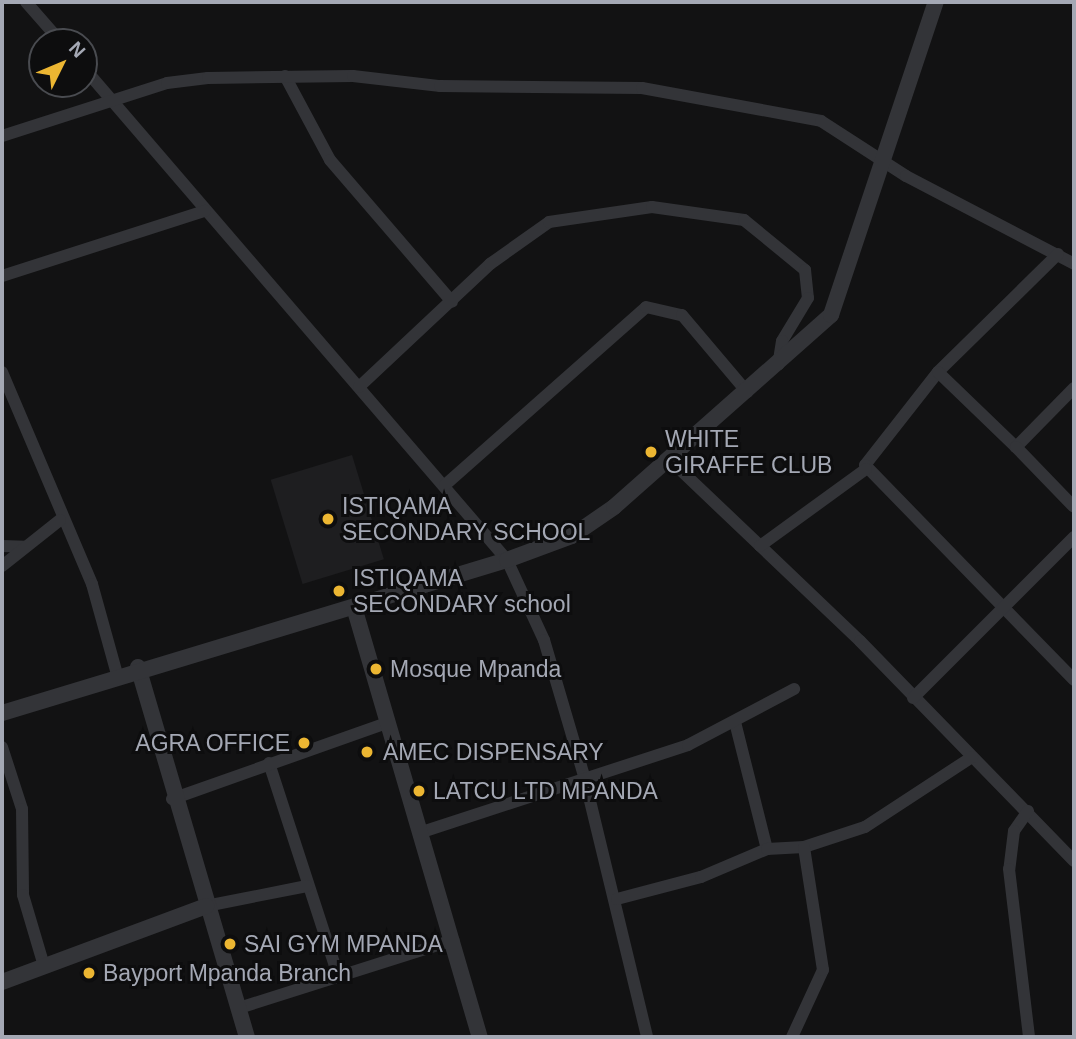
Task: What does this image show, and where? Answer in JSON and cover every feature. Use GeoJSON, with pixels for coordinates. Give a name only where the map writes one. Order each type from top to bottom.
{"type":"FeatureCollection","features":[{"type":"Feature","properties":{"kind":"street"},"geometry":{"type":"LineString","coordinates":[[26,2],[49,28]]}},
{"type":"Feature","properties":{"kind":"street"},"geometry":{"type":"LineString","coordinates":[[2,713],[138,667],[354,607],[507,560],[572,536],[671,461],[831,314],[886,162],[936,2]]}},
{"type":"Feature","properties":{"kind":"street"},"geometry":{"type":"LineString","coordinates":[[285,76],[330,160],[452,302]]}},
{"type":"Feature","properties":{"kind":"street"},"geometry":{"type":"LineString","coordinates":[[2,136],[111,99],[184,80],[285,76],[440,86],[642,88],[786,109],[821,121],[886,162],[1074,264]]}},
{"type":"Feature","properties":{"kind":"street"},"geometry":{"type":"LineString","coordinates":[[98,84],[507,560],[544,640],[584,776],[617,899],[647,1037]]}},
{"type":"Feature","properties":{"kind":"street"},"geometry":{"type":"LineString","coordinates":[[359,387],[517,244],[574,215],[652,207],[732,215],[766,235],[807,274],[808,298],[782,341],[778,365]]}},
{"type":"Feature","properties":{"kind":"street"},"geometry":{"type":"LineString","coordinates":[[2,276],[205,211]]}},
{"type":"Feature","properties":{"kind":"street"},"geometry":{"type":"LineString","coordinates":[[760,546],[866,469],[890,427],[938,372],[1058,254]]}},
{"type":"Feature","properties":{"kind":"street"},"geometry":{"type":"LineString","coordinates":[[445,485],[646,307],[682,315],[747,392]]}},
{"type":"Feature","properties":{"kind":"street"},"geometry":{"type":"LineString","coordinates":[[2,372],[60,520],[92,584],[117,674]]}},
{"type":"Feature","properties":{"kind":"street"},"geometry":{"type":"LineString","coordinates":[[938,372],[1074,507]]}},
{"type":"Feature","properties":{"kind":"street"},"geometry":{"type":"LineString","coordinates":[[1016,447],[1074,388]]}},
{"type":"Feature","properties":{"kind":"street"},"geometry":{"type":"LineString","coordinates":[[671,461],[1028,811],[1074,861]]}},
{"type":"Feature","properties":{"kind":"street"},"geometry":{"type":"LineString","coordinates":[[866,469],[1005,607],[1074,680]]}},
{"type":"Feature","properties":{"kind":"street"},"geometry":{"type":"LineString","coordinates":[[2,566],[60,520]]}},
{"type":"Feature","properties":{"kind":"street"},"geometry":{"type":"LineString","coordinates":[[913,698],[1074,537]]}},
{"type":"Feature","properties":{"kind":"street"},"geometry":{"type":"LineString","coordinates":[[2,546],[25,547]]}},
{"type":"Feature","properties":{"kind":"street"},"geometry":{"type":"LineString","coordinates":[[354,607],[419,833],[454,940],[480,1037]]}},
{"type":"Feature","properties":{"kind":"street"},"geometry":{"type":"LineString","coordinates":[[138,667],[172,799],[247,1037]]}},
{"type":"Feature","properties":{"kind":"street"},"geometry":{"type":"LineString","coordinates":[[419,833],[584,776],[677,749],[735,722],[794,689]]}},
{"type":"Feature","properties":{"kind":"street"},"geometry":{"type":"LineString","coordinates":[[735,722],[767,849]]}},
{"type":"Feature","properties":{"kind":"street"},"geometry":{"type":"LineString","coordinates":[[172,799],[387,723]]}},
{"type":"Feature","properties":{"kind":"street"},"geometry":{"type":"LineString","coordinates":[[2,747],[22,809],[23,895],[44,965]]}},
{"type":"Feature","properties":{"kind":"street"},"geometry":{"type":"LineString","coordinates":[[617,899],[701,877],[767,849],[803,847],[888,815],[972,757]]}},
{"type":"Feature","properties":{"kind":"street"},"geometry":{"type":"LineString","coordinates":[[269,763],[339,978]]}},
{"type":"Feature","properties":{"kind":"street"},"geometry":{"type":"LineString","coordinates":[[1028,811],[1014,831],[1009,869],[1028,1037]]}},
{"type":"Feature","properties":{"kind":"street"},"geometry":{"type":"LineString","coordinates":[[792,1037],[823,970],[803,847]]}},
{"type":"Feature","properties":{"kind":"street"},"geometry":{"type":"LineString","coordinates":[[2,982],[205,906],[307,886]]}},
{"type":"Feature","properties":{"kind":"street"},"geometry":{"type":"LineString","coordinates":[[239,1008],[454,940]]}},
{"type":"Feature","properties":{"kind":"shaded area","name":"ISTIQAMA SECONDARY SCHOOL"},"geometry":{"type":"Polygon","coordinates":[[[352,455],[384,559],[303,584],[271,480],[352,455]]]}},
{"type":"Feature","properties":{"kind":"place","name":"WHITE GIRAFFE CLUB"},"geometry":{"type":"Point","coordinates":[651,452]}},
{"type":"Feature","properties":{"kind":"place","name":"ISTIQAMA SECONDARY SCHOOL"},"geometry":{"type":"Point","coordinates":[328,519]}},
{"type":"Feature","properties":{"kind":"place","name":"ISTIQAMA SECONDARY school"},"geometry":{"type":"Point","coordinates":[339,591]}},
{"type":"Feature","properties":{"kind":"place","name":"Mosque Mpanda"},"geometry":{"type":"Point","coordinates":[376,669]}},
{"type":"Feature","properties":{"kind":"place","name":"AGRA OFFICE"},"geometry":{"type":"Point","coordinates":[304,743]}},
{"type":"Feature","properties":{"kind":"place","name":"AMEC DISPENSARY"},"geometry":{"type":"Point","coordinates":[367,752]}},
{"type":"Feature","properties":{"kind":"place","name":"LATCU LTD MPANDA"},"geometry":{"type":"Point","coordinates":[419,791]}},
{"type":"Feature","properties":{"kind":"place","name":"SAI GYM MPANDA"},"geometry":{"type":"Point","coordinates":[230,944]}},
{"type":"Feature","properties":{"kind":"place","name":"Bayport Mpanda Branch"},"geometry":{"type":"Point","coordinates":[89,973]}}]}
